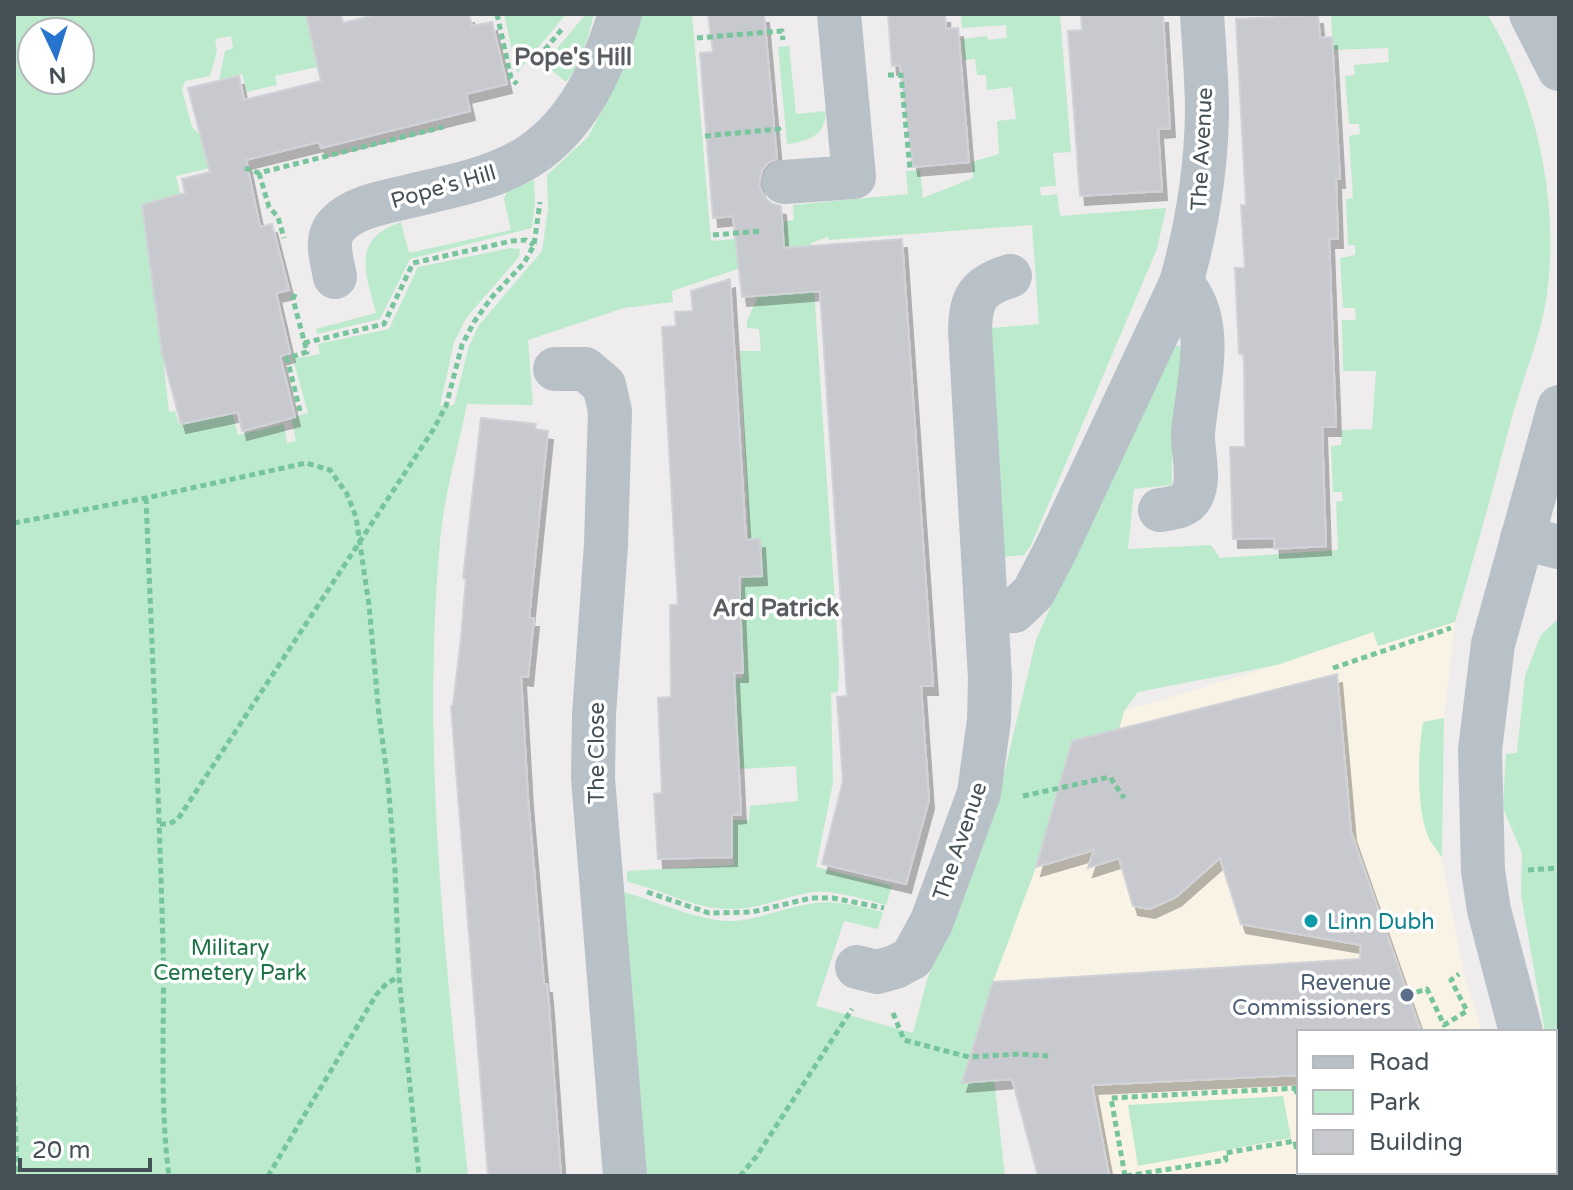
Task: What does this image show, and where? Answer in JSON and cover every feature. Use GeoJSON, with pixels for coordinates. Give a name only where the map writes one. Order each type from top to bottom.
{"type":"FeatureCollection","features":[{"type":"Feature","properties":{"kind":"street","name":"Pope's Hill"},"geometry":{"type":"LineString","coordinates":[[335,277],[328,244],[337,225],[365,208],[473,181],[500,171],[531,155],[561,130],[587,96],[610,47],[620,14]]}},
{"type":"Feature","properties":{"kind":"street"},"geometry":{"type":"LineString","coordinates":[[784,182],[854,177],[839,14]]}},
{"type":"Feature","properties":{"kind":"street","name":"The Avenue"},"geometry":{"type":"LineString","coordinates":[[987,612],[1014,611],[1033,593],[1181,283],[1194,237],[1202,183],[1207,112],[1202,14]]}},
{"type":"Feature","properties":{"kind":"street"},"geometry":{"type":"LineString","coordinates":[[1531,14],[1559,69]]}},
{"type":"Feature","properties":{"kind":"street","name":"The Avenue"},"geometry":{"type":"LineString","coordinates":[[867,969],[895,967],[912,958],[922,941],[979,793],[989,720],[987,612],[971,305],[992,281],[1010,276]]}},
{"type":"Feature","properties":{"kind":"street"},"geometry":{"type":"LineString","coordinates":[[1160,510],[1180,507],[1192,497],[1195,482],[1193,435],[1202,338],[1200,315],[1193,295],[1181,283]]}},
{"type":"Feature","properties":{"kind":"street","name":"The Close"},"geometry":{"type":"LineString","coordinates":[[555,369],[585,369],[604,385],[610,411],[593,778],[625,1176]]}},
{"type":"Feature","properties":{"kind":"street"},"geometry":{"type":"LineString","coordinates":[[1520,1030],[1489,910],[1481,855],[1480,750],[1493,644],[1541,542],[1559,407]]}},
{"type":"Feature","properties":{"kind":"path"},"geometry":{"type":"LineString","coordinates":[[497,14],[511,78],[517,84]]}},
{"type":"Feature","properties":{"kind":"path"},"geometry":{"type":"LineString","coordinates":[[532,65],[562,29]]}},
{"type":"Feature","properties":{"kind":"path"},"geometry":{"type":"LineString","coordinates":[[697,38],[782,31],[783,40]]}},
{"type":"Feature","properties":{"kind":"path"},"geometry":{"type":"LineString","coordinates":[[887,61],[888,77],[901,75],[910,169]]}},
{"type":"Feature","properties":{"kind":"path"},"geometry":{"type":"LineString","coordinates":[[245,168],[259,173],[443,127]]}},
{"type":"Feature","properties":{"kind":"path"},"geometry":{"type":"LineString","coordinates":[[705,136],[779,129],[780,135]]}},
{"type":"Feature","properties":{"kind":"path"},"geometry":{"type":"LineString","coordinates":[[259,173],[269,207],[278,217],[283,234]]}},
{"type":"Feature","properties":{"kind":"path"},"geometry":{"type":"LineString","coordinates":[[160,824],[169,824],[178,819],[446,406],[462,345],[474,322],[492,297],[524,263],[534,245],[541,193]]}},
{"type":"Feature","properties":{"kind":"path"},"geometry":{"type":"LineString","coordinates":[[713,235],[761,231]]}},
{"type":"Feature","properties":{"kind":"path"},"geometry":{"type":"LineString","coordinates":[[304,343],[384,324],[413,263],[512,241],[526,240],[534,245]]}},
{"type":"Feature","properties":{"kind":"path"},"geometry":{"type":"LineString","coordinates":[[293,299],[307,352],[287,358],[300,411]]}},
{"type":"Feature","properties":{"kind":"path"},"geometry":{"type":"LineString","coordinates":[[14,523],[306,463],[330,470],[347,494],[356,517],[360,542],[388,782],[399,977],[419,1176]]}},
{"type":"Feature","properties":{"kind":"path"},"geometry":{"type":"LineString","coordinates":[[146,498],[160,824],[164,1076],[169,1176]]}},
{"type":"Feature","properties":{"kind":"path"},"geometry":{"type":"LineString","coordinates":[[1333,668],[1454,627]]}},
{"type":"Feature","properties":{"kind":"path"},"geometry":{"type":"LineString","coordinates":[[1009,799],[1110,777],[1124,798]]}},
{"type":"Feature","properties":{"kind":"path"},"geometry":{"type":"LineString","coordinates":[[1521,870],[1559,868]]}},
{"type":"Feature","properties":{"kind":"path"},"geometry":{"type":"LineString","coordinates":[[636,890],[709,913],[752,912],[811,898],[833,898],[884,908]]}},
{"type":"Feature","properties":{"kind":"path"},"geometry":{"type":"LineString","coordinates":[[740,1176],[756,1157],[867,969]]}},
{"type":"Feature","properties":{"kind":"path"},"geometry":{"type":"LineString","coordinates":[[268,1176],[376,995],[387,983],[399,977]]}},
{"type":"Feature","properties":{"kind":"path"},"geometry":{"type":"LineString","coordinates":[[1407,995],[1427,989],[1445,1028],[1467,1011],[1454,984]]}},
{"type":"Feature","properties":{"kind":"path"},"geometry":{"type":"LineString","coordinates":[[911,1041],[969,1057],[1048,1056]]}},
{"type":"Feature","properties":{"kind":"path"},"geometry":{"type":"LineString","coordinates":[[14,1086],[17,1176]]}},
{"type":"Feature","properties":{"kind":"path"},"geometry":{"type":"LineString","coordinates":[[1297,1088],[1111,1098],[1126,1176],[1226,1160],[1225,1153],[1295,1141],[1297,1147]]}},
{"type":"Feature","properties":{"kind":"shaded area"},"geometry":{"type":"Polygon","coordinates":[[[1455,622],[1444,718],[1442,858],[1463,971],[1481,1030],[1297,1030],[1297,1174],[1468,1176],[1038,1176],[1012,1079],[962,1083],[993,982],[1036,867],[1072,741],[1119,729],[1124,711],[1374,632],[1379,646],[1455,622]]]}},
{"type":"Feature","properties":{"kind":"green space","name":"Military Cemetery Park"},"geometry":{"type":"Polygon","coordinates":[[[14,14],[326,14],[336,63],[275,76],[277,85],[247,92],[242,74],[219,80],[225,51],[233,48],[231,36],[215,39],[217,51],[210,76],[185,81],[182,90],[192,127],[219,154],[222,165],[176,176],[186,217],[142,205],[150,268],[169,264],[162,350],[169,412],[175,411],[179,425],[198,421],[195,406],[229,400],[238,435],[284,424],[287,443],[296,441],[291,418],[308,413],[293,359],[320,354],[318,344],[389,329],[418,267],[511,248],[520,249],[519,257],[467,317],[454,342],[440,406],[454,405],[469,346],[479,325],[542,251],[548,209],[547,175],[588,137],[615,86],[641,14],[692,14],[711,241],[761,237],[781,222],[794,220],[793,205],[908,194],[906,171],[920,170],[923,198],[973,178],[972,162],[999,154],[997,121],[1016,119],[1012,87],[987,90],[986,75],[977,75],[975,59],[964,60],[962,39],[987,36],[988,40],[1007,38],[1006,25],[962,28],[961,14],[1060,14],[1071,152],[1053,153],[1056,186],[1040,187],[1041,196],[1057,194],[1060,216],[1166,208],[1157,249],[1031,545],[1024,555],[1004,557],[991,328],[1039,324],[1032,225],[829,240],[828,237],[811,243],[839,664],[838,692],[831,693],[833,783],[816,867],[892,886],[886,905],[847,895],[817,892],[748,908],[715,908],[627,882],[627,871],[734,865],[730,820],[749,820],[750,806],[798,801],[796,766],[739,769],[738,765],[733,678],[742,678],[743,673],[740,599],[743,577],[761,576],[749,540],[740,351],[761,351],[759,329],[747,328],[747,320],[759,295],[762,261],[672,291],[673,302],[624,308],[528,340],[533,405],[467,404],[440,541],[433,699],[444,938],[468,1176],[14,1176],[14,14]]]}},
{"type":"Feature","properties":{"kind":"green space"},"geometry":{"type":"Polygon","coordinates":[[[504,14],[566,14],[517,73],[504,14]]]}},
{"type":"Feature","properties":{"kind":"green space"},"geometry":{"type":"Polygon","coordinates":[[[586,14],[594,14],[580,59],[566,82],[544,64],[586,14]]]}},
{"type":"Feature","properties":{"kind":"green space"},"geometry":{"type":"Polygon","coordinates":[[[1331,14],[1487,14],[1520,81],[1542,155],[1550,232],[1545,306],[1455,622],[1378,646],[1373,632],[1277,665],[1138,692],[1124,711],[1119,729],[1072,741],[1036,867],[993,982],[962,1082],[994,1080],[1005,1176],[646,1176],[623,892],[692,914],[731,921],[824,902],[883,912],[878,929],[844,921],[816,1006],[913,1033],[927,980],[999,795],[1036,640],[1113,466],[1173,345],[1180,346],[1182,356],[1172,430],[1172,485],[1134,489],[1128,549],[1211,545],[1220,558],[1338,550],[1336,502],[1343,501],[1342,492],[1333,492],[1331,446],[1341,445],[1342,430],[1372,429],[1376,371],[1343,371],[1342,320],[1356,320],[1355,308],[1343,308],[1340,258],[1355,255],[1355,245],[1348,245],[1346,199],[1353,198],[1349,136],[1360,134],[1359,124],[1349,124],[1345,76],[1355,75],[1354,65],[1389,62],[1388,48],[1333,50],[1331,14]]]}},
{"type":"Feature","properties":{"kind":"green space"},"geometry":{"type":"Polygon","coordinates":[[[789,46],[796,114],[826,111],[819,132],[802,141],[787,144],[778,47],[789,46]]]}},
{"type":"Feature","properties":{"kind":"green space"},"geometry":{"type":"Polygon","coordinates":[[[534,180],[532,228],[410,259],[380,319],[317,334],[316,329],[376,313],[366,259],[374,238],[385,229],[401,222],[409,253],[511,230],[504,199],[507,192],[534,180]]]}},
{"type":"Feature","properties":{"kind":"green space"},"geometry":{"type":"Polygon","coordinates":[[[1559,618],[1559,1102],[1557,1030],[1545,1030],[1521,895],[1522,853],[1503,808],[1506,754],[1517,753],[1525,676],[1541,635],[1559,618]]]}},
{"type":"Feature","properties":{"kind":"green space"},"geometry":{"type":"Polygon","coordinates":[[[1444,718],[1442,857],[1429,839],[1424,824],[1419,764],[1423,722],[1444,718]]]}},
{"type":"Feature","properties":{"kind":"green space"},"geometry":{"type":"Polygon","coordinates":[[[1283,1096],[1291,1138],[1138,1166],[1128,1105],[1283,1096]]]}},
{"type":"Feature","properties":{"kind":"building"},"geometry":{"type":"Polygon","coordinates":[[[306,14],[341,14],[343,23],[379,14],[469,14],[472,26],[492,22],[507,84],[466,94],[470,111],[321,148],[319,142],[246,160],[260,227],[272,224],[289,290],[276,293],[290,353],[280,356],[295,417],[242,431],[238,412],[181,424],[162,353],[142,205],[185,193],[182,179],[210,172],[188,88],[239,76],[244,100],[321,81],[306,14]]]}},
{"type":"Feature","properties":{"kind":"building"},"geometry":{"type":"Polygon","coordinates":[[[708,14],[764,14],[777,159],[762,170],[759,185],[764,197],[772,204],[781,206],[784,248],[902,239],[933,686],[921,686],[929,800],[906,884],[822,864],[843,781],[837,697],[847,696],[820,291],[742,297],[733,216],[713,218],[700,53],[713,52],[708,14]]]}},
{"type":"Feature","properties":{"kind":"building"},"geometry":{"type":"Polygon","coordinates":[[[888,14],[945,14],[946,29],[958,28],[969,162],[913,167],[900,65],[892,66],[888,14]]]}},
{"type":"Feature","properties":{"kind":"building"},"geometry":{"type":"Polygon","coordinates":[[[1081,14],[1163,14],[1170,128],[1158,129],[1162,191],[1080,196],[1068,31],[1082,30],[1081,14]]]}},
{"type":"Feature","properties":{"kind":"building"},"geometry":{"type":"Polygon","coordinates":[[[1318,15],[1320,38],[1332,37],[1340,179],[1336,179],[1338,239],[1329,239],[1336,427],[1322,427],[1326,546],[1275,549],[1274,538],[1233,539],[1230,447],[1245,447],[1244,354],[1239,354],[1235,268],[1245,268],[1241,205],[1246,205],[1236,19],[1318,15]]]}},
{"type":"Feature","properties":{"kind":"building"},"geometry":{"type":"Polygon","coordinates":[[[730,279],[746,540],[760,539],[762,576],[739,577],[743,673],[734,673],[741,814],[732,815],[732,857],[658,859],[654,794],[662,793],[658,698],[671,697],[670,605],[678,605],[662,327],[676,326],[675,312],[693,311],[691,291],[730,279]]]}},
{"type":"Feature","properties":{"kind":"building"},"geometry":{"type":"Polygon","coordinates":[[[481,418],[536,424],[535,429],[548,431],[529,618],[534,618],[528,677],[521,676],[528,798],[544,984],[547,984],[549,1005],[561,1176],[488,1176],[451,706],[461,638],[466,579],[463,578],[481,418]]]}},
{"type":"Feature","properties":{"kind":"building","name":"Linn Dubh"},"geometry":{"type":"Polygon","coordinates":[[[1337,674],[1351,832],[1420,1030],[1297,1030],[1297,1075],[1092,1085],[1109,1176],[1038,1176],[1012,1079],[962,1083],[993,982],[1360,959],[1361,945],[1241,924],[1220,858],[1176,897],[1150,909],[1133,906],[1119,858],[1088,868],[1094,850],[1036,867],[1072,741],[1337,674]]]}},
{"type":"Feature","properties":{"kind":"place","name":"Linn Dubh"},"geometry":{"type":"Point","coordinates":[1311,921]}},
{"type":"Feature","properties":{"kind":"place","name":"Revenue Commissioners"},"geometry":{"type":"Point","coordinates":[1407,995]}},
{"type":"Feature","properties":{"kind":"district","name":"Pope's Hill"},"geometry":{"type":"Point","coordinates":[573,57]}},
{"type":"Feature","properties":{"kind":"district","name":"Ard Patrick"},"geometry":{"type":"Point","coordinates":[776,608]}}]}
